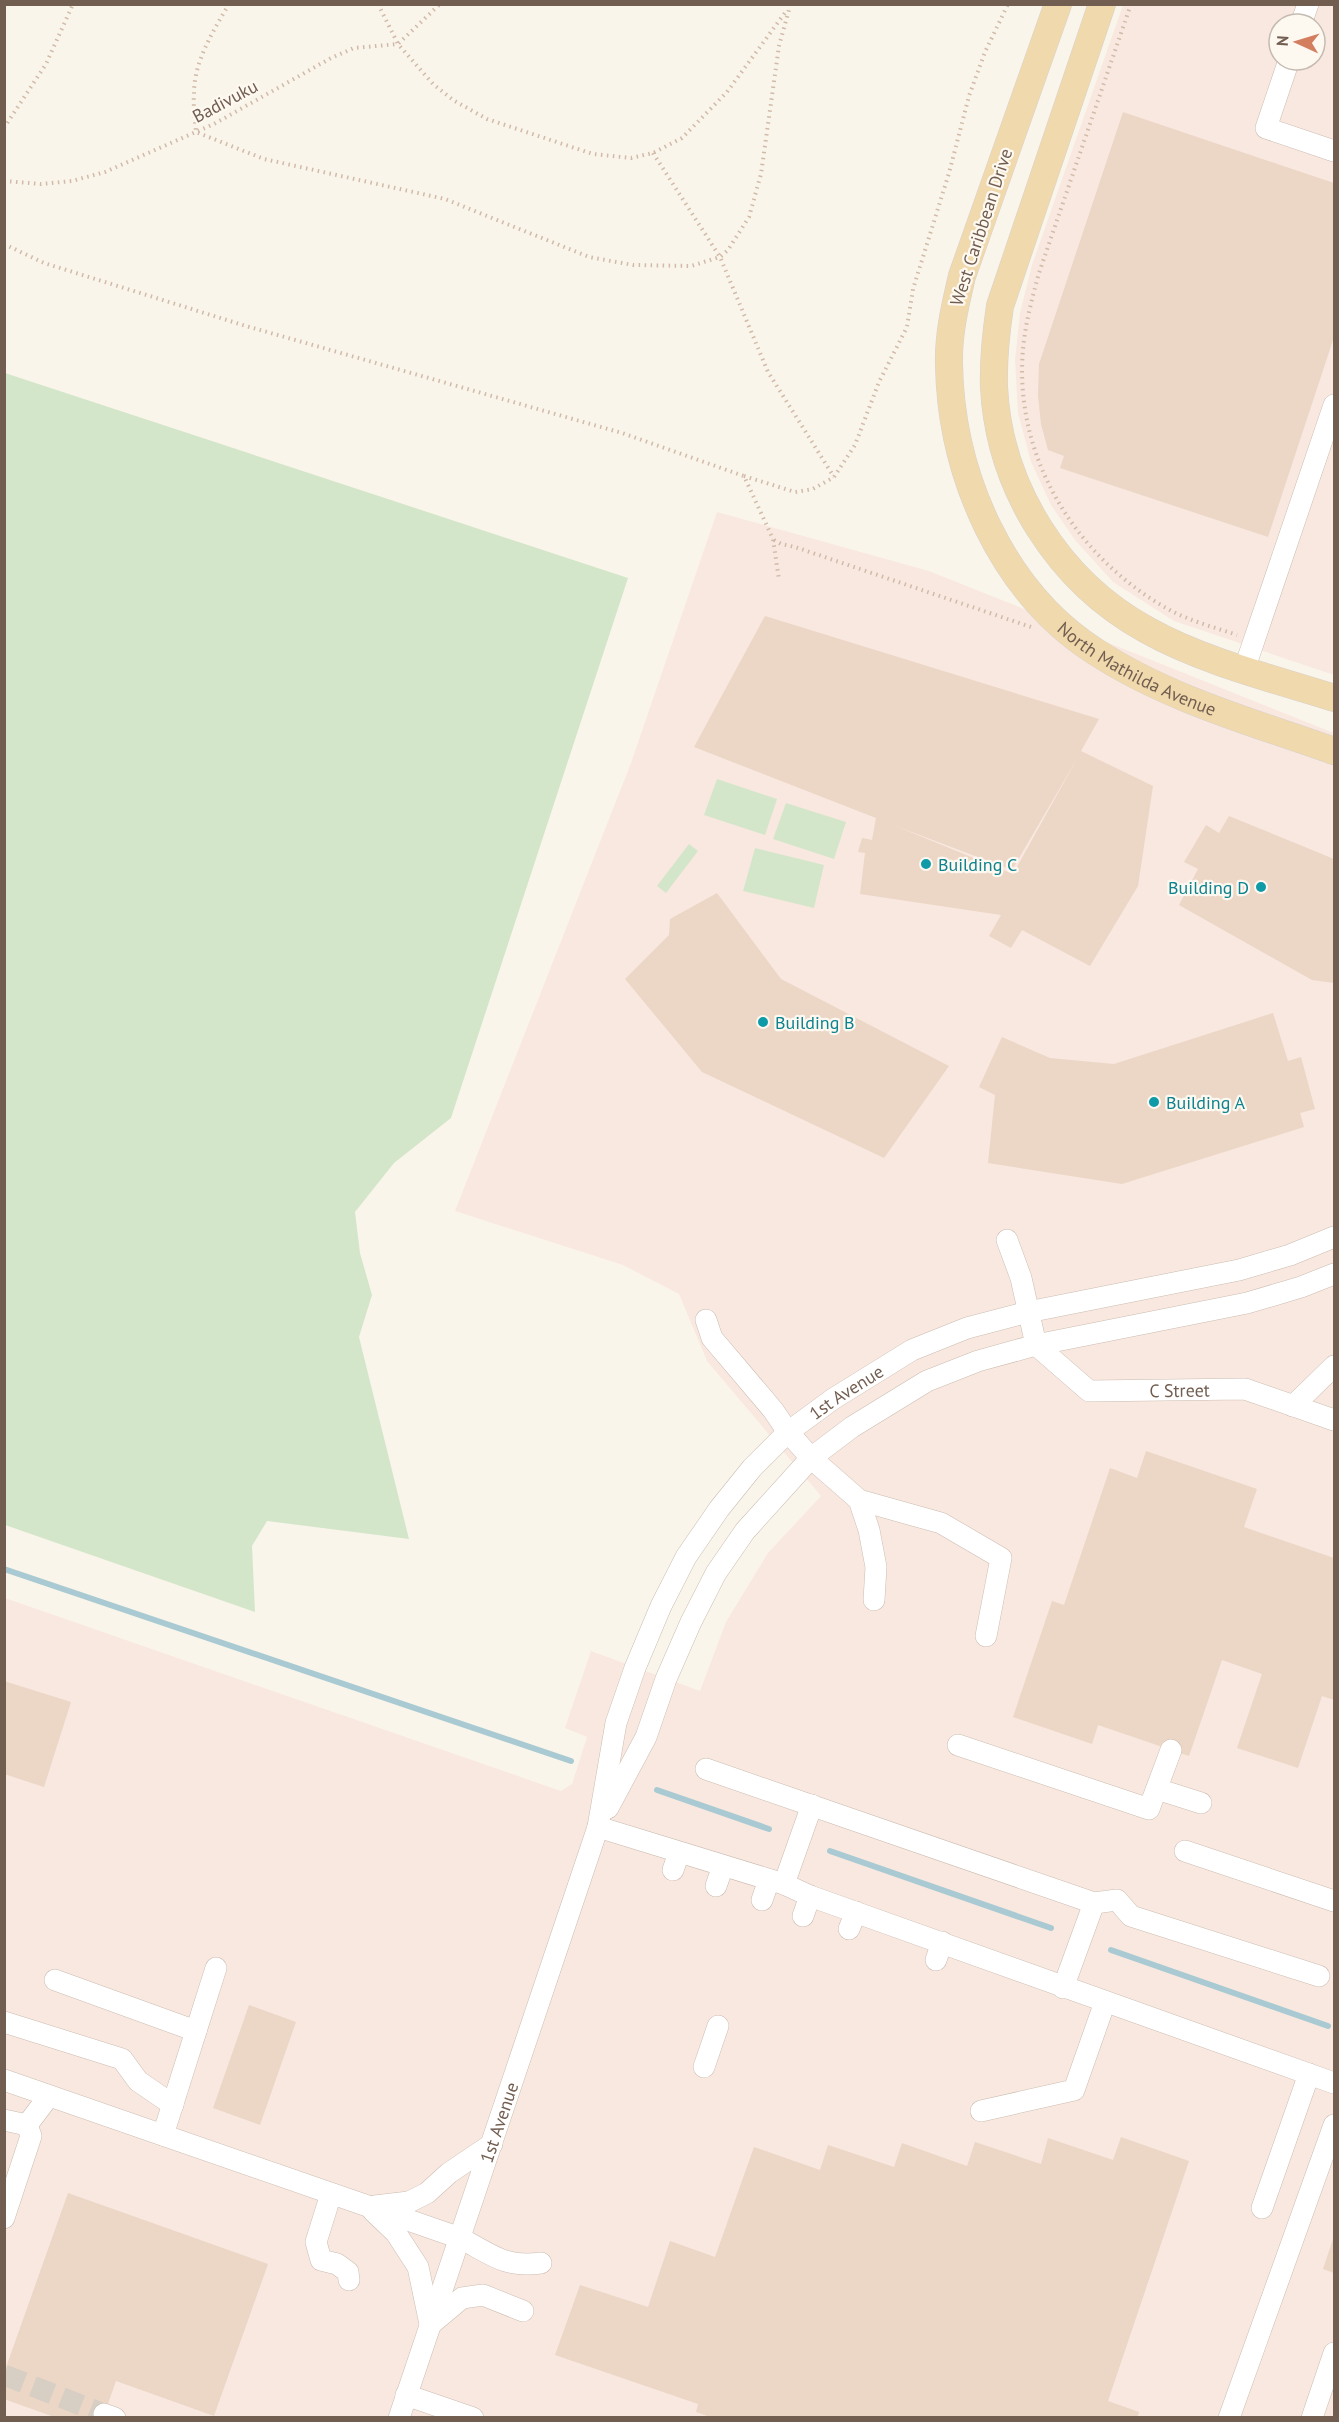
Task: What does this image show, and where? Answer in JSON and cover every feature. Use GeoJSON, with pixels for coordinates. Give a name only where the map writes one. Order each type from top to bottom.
{"type":"FeatureCollection","features":[{"type":"Feature","properties":{"kind":"main road","name":"West Caribbean Drive"},"geometry":{"type":"LineString","coordinates":[[987,524],[970,488],[959,449],[951,406],[949,363],[952,321],[962,276],[1058,4]]}},
{"type":"Feature","properties":{"kind":"main road","name":"North Mathilda Avenue"},"geometry":{"type":"LineString","coordinates":[[1102,4],[1000,306],[994,346],[994,388],[999,428],[1011,471],[1046,540],[1071,573],[1123,616],[1177,645],[1244,670],[1335,699]]}},
{"type":"Feature","properties":{"kind":"main road","name":"North Mathilda Avenue"},"geometry":{"type":"LineString","coordinates":[[987,524],[1008,564],[1033,596],[1064,627],[1095,652],[1132,673],[1177,693],[1335,751]]}},
{"type":"Feature","properties":{"kind":"street"},"geometry":{"type":"LineString","coordinates":[[1285,72],[1266,128],[1335,151]]}},
{"type":"Feature","properties":{"kind":"street"},"geometry":{"type":"LineString","coordinates":[[1244,670],[1335,405]]}},
{"type":"Feature","properties":{"kind":"street","name":"1st Avenue"},"geometry":{"type":"LineString","coordinates":[[399,2418],[597,1827],[616,1723],[635,1668],[661,1606],[686,1557],[719,1509],[752,1468],[788,1432],[833,1399],[912,1350],[967,1328],[1028,1312],[1239,1270],[1290,1255],[1335,1237]]}},
{"type":"Feature","properties":{"kind":"street"},"geometry":{"type":"LineString","coordinates":[[1007,1240],[1021,1278],[1036,1345]]}},
{"type":"Feature","properties":{"kind":"street","name":"1st Avenue"},"geometry":{"type":"LineString","coordinates":[[597,1827],[646,1737],[666,1679],[716,1573],[745,1530],[811,1458],[852,1427],[927,1381],[978,1361],[1036,1345],[1247,1303],[1335,1274]]}},
{"type":"Feature","properties":{"kind":"street"},"geometry":{"type":"LineString","coordinates":[[706,1320],[712,1338],[773,1410],[788,1432],[811,1458],[859,1500],[941,1523],[1002,1558],[986,1636]]}},
{"type":"Feature","properties":{"kind":"street","name":"C Street"},"geometry":{"type":"LineString","coordinates":[[1036,1345],[1089,1391],[1245,1389],[1335,1420]]}},
{"type":"Feature","properties":{"kind":"street"},"geometry":{"type":"LineString","coordinates":[[1293,1406],[1335,1366]]}},
{"type":"Feature","properties":{"kind":"street"},"geometry":{"type":"LineString","coordinates":[[859,1500],[869,1530],[876,1568],[874,1600]]}},
{"type":"Feature","properties":{"kind":"street"},"geometry":{"type":"LineString","coordinates":[[958,1745],[1149,1809],[1171,1750]]}},
{"type":"Feature","properties":{"kind":"street"},"geometry":{"type":"LineString","coordinates":[[706,1769],[1094,1903],[1117,1900],[1131,1916],[1319,1976]]}},
{"type":"Feature","properties":{"kind":"street"},"geometry":{"type":"LineString","coordinates":[[1157,1789],[1201,1803]]}},
{"type":"Feature","properties":{"kind":"street"},"geometry":{"type":"LineString","coordinates":[[772,1888],[812,1805]]}},
{"type":"Feature","properties":{"kind":"street"},"geometry":{"type":"LineString","coordinates":[[597,1827],[676,1862],[719,1876],[772,1888],[807,1906],[980,1967],[1030,1982],[1063,1988],[1335,2083]]}},
{"type":"Feature","properties":{"kind":"street"},"geometry":{"type":"LineString","coordinates":[[1185,1851],[1335,1901]]}},
{"type":"Feature","properties":{"kind":"street"},"geometry":{"type":"LineString","coordinates":[[1063,1988],[1094,1903]]}},
{"type":"Feature","properties":{"kind":"street"},"geometry":{"type":"LineString","coordinates":[[163,2135],[216,1968]]}},
{"type":"Feature","properties":{"kind":"street"},"geometry":{"type":"LineString","coordinates":[[55,1980],[196,2031]]}},
{"type":"Feature","properties":{"kind":"street"},"geometry":{"type":"LineString","coordinates":[[981,2111],[1074,2090],[1105,2002]]}},
{"type":"Feature","properties":{"kind":"street"},"geometry":{"type":"LineString","coordinates":[[4,2022],[122,2059],[138,2082],[173,2105]]}},
{"type":"Feature","properties":{"kind":"street"},"geometry":{"type":"LineString","coordinates":[[704,2067],[718,2026]]}},
{"type":"Feature","properties":{"kind":"street"},"geometry":{"type":"LineString","coordinates":[[1262,2208],[1309,2074]]}},
{"type":"Feature","properties":{"kind":"street"},"geometry":{"type":"LineString","coordinates":[[4,2080],[460,2238],[509,2264],[541,2263]]}},
{"type":"Feature","properties":{"kind":"street"},"geometry":{"type":"LineString","coordinates":[[27,2125],[49,2096]]}},
{"type":"Feature","properties":{"kind":"street"},"geometry":{"type":"LineString","coordinates":[[4,2120],[27,2125]]}},
{"type":"Feature","properties":{"kind":"street"},"geometry":{"type":"LineString","coordinates":[[1229,2418],[1335,2124]]}},
{"type":"Feature","properties":{"kind":"street"},"geometry":{"type":"LineString","coordinates":[[4,2218],[31,2136],[27,2125]]}},
{"type":"Feature","properties":{"kind":"street"},"geometry":{"type":"LineString","coordinates":[[368,2207],[409,2202],[427,2193],[449,2173],[492,2144]]}},
{"type":"Feature","properties":{"kind":"street"},"geometry":{"type":"LineString","coordinates":[[331,2194],[316,2242],[321,2260],[337,2264],[348,2272],[349,2280]]}},
{"type":"Feature","properties":{"kind":"street"},"geometry":{"type":"LineString","coordinates":[[368,2207],[396,2233],[418,2267],[430,2324],[462,2298],[483,2295],[523,2311]]}},
{"type":"Feature","properties":{"kind":"street"},"geometry":{"type":"LineString","coordinates":[[1312,2418],[1335,2353]]}},
{"type":"Feature","properties":{"kind":"street"},"geometry":{"type":"LineString","coordinates":[[406,2395],[473,2418]]}},
{"type":"Feature","properties":{"kind":"path"},"geometry":{"type":"LineString","coordinates":[[4,128],[46,64],[74,4]]}},
{"type":"Feature","properties":{"kind":"path"},"geometry":{"type":"LineString","coordinates":[[228,4],[197,68],[194,92],[196,132],[264,159],[445,199],[589,257],[633,266],[691,266],[720,257],[728,250],[749,218],[758,185],[779,46],[791,5]]}},
{"type":"Feature","properties":{"kind":"path"},"geometry":{"type":"LineString","coordinates":[[378,4],[398,44],[433,84],[453,100],[487,119],[593,154],[631,158],[653,153],[682,138],[727,92],[775,30],[791,5]]}},
{"type":"Feature","properties":{"kind":"path"},"geometry":{"type":"LineString","coordinates":[[398,44],[440,4]]}},
{"type":"Feature","properties":{"kind":"path"},"geometry":{"type":"LineString","coordinates":[[4,244],[56,267],[246,326],[622,433],[795,492],[813,489],[834,477],[855,445],[879,382],[907,327],[913,289],[949,173],[969,96],[985,52],[1008,4]]}},
{"type":"Feature","properties":{"kind":"path"},"geometry":{"type":"LineString","coordinates":[[1131,4],[1039,273],[1028,313],[1023,342],[1024,406],[1044,473],[1062,510],[1083,540],[1107,565],[1136,588],[1169,609],[1254,640]]}},
{"type":"Feature","properties":{"kind":"path","name":"Badivuku"},"geometry":{"type":"LineString","coordinates":[[4,181],[41,183],[72,181],[105,172],[214,124],[331,58],[354,48],[398,44]]}},
{"type":"Feature","properties":{"kind":"path"},"geometry":{"type":"LineString","coordinates":[[653,153],[720,257],[768,372],[834,477]]}},
{"type":"Feature","properties":{"kind":"path"},"geometry":{"type":"LineString","coordinates":[[744,476],[773,539],[779,580]]}},
{"type":"Feature","properties":{"kind":"path"},"geometry":{"type":"LineString","coordinates":[[773,539],[782,544],[1040,630]]}},
{"type":"Feature","properties":{"kind":"shaded area"},"geometry":{"type":"Polygon","coordinates":[[[1123,5],[1334,5],[1334,675],[1174,621],[1113,582],[1075,540],[1051,505],[1031,462],[1018,413],[1015,360],[1020,313],[1032,265],[1123,5]]]}},
{"type":"Feature","properties":{"kind":"shaded area"},"geometry":{"type":"Polygon","coordinates":[[[717,512],[929,571],[1334,733],[1334,2417],[5,2418],[5,1598],[561,1791],[572,1784],[587,1737],[565,1728],[591,1651],[700,1691],[726,1622],[768,1553],[821,1496],[707,1361],[679,1294],[623,1265],[455,1211],[631,763],[717,512]]]}},
{"type":"Feature","properties":{"kind":"green space"},"geometry":{"type":"Polygon","coordinates":[[[5,373],[628,578],[451,1118],[394,1163],[355,1212],[360,1253],[372,1295],[359,1337],[409,1539],[267,1521],[252,1546],[255,1612],[5,1525],[5,373]]]}},
{"type":"Feature","properties":{"kind":"green space"},"geometry":{"type":"Polygon","coordinates":[[[717,779],[777,799],[765,835],[704,815],[717,779]]]}},
{"type":"Feature","properties":{"kind":"green space"},"geometry":{"type":"Polygon","coordinates":[[[786,803],[846,822],[834,859],[773,839],[786,803]]]}},
{"type":"Feature","properties":{"kind":"green space"},"geometry":{"type":"Polygon","coordinates":[[[689,844],[698,851],[666,893],[657,886],[689,844]]]}},
{"type":"Feature","properties":{"kind":"green space"},"geometry":{"type":"Polygon","coordinates":[[[755,848],[824,865],[814,908],[743,891],[755,848]]]}},
{"type":"Feature","properties":{"kind":"building"},"geometry":{"type":"Polygon","coordinates":[[[1123,112],[1334,183],[1334,337],[1268,537],[1060,468],[1064,456],[1048,450],[1041,424],[1038,396],[1039,364],[1123,112]]]}},
{"type":"Feature","properties":{"kind":"building"},"geometry":{"type":"Polygon","coordinates":[[[765,616],[1099,719],[1081,751],[1153,786],[1138,886],[1090,966],[1022,930],[1011,948],[989,936],[1001,915],[860,894],[865,853],[858,852],[862,838],[872,840],[876,818],[694,747],[765,616]],[[1078,757],[1012,870],[893,825],[1013,874],[1078,757]]]}},
{"type":"Feature","properties":{"kind":"building","name":"Building D"},"geometry":{"type":"Polygon","coordinates":[[[1229,816],[1334,859],[1334,983],[1312,980],[1179,905],[1198,869],[1184,862],[1206,825],[1219,833],[1229,816]]]}},
{"type":"Feature","properties":{"kind":"building","name":"Building B"},"geometry":{"type":"Polygon","coordinates":[[[717,893],[781,979],[949,1066],[884,1158],[702,1072],[625,979],[669,935],[670,919],[717,893]]]}},
{"type":"Feature","properties":{"kind":"building","name":"Building A"},"geometry":{"type":"Polygon","coordinates":[[[1273,1013],[1288,1061],[1301,1057],[1315,1109],[1300,1113],[1304,1127],[1122,1184],[988,1163],[995,1095],[979,1087],[1002,1037],[1050,1058],[1114,1064],[1273,1013]]]}},
{"type":"Feature","properties":{"kind":"building"},"geometry":{"type":"Polygon","coordinates":[[[1146,1451],[1257,1489],[1244,1527],[1334,1558],[1334,1700],[1322,1696],[1298,1768],[1237,1748],[1262,1674],[1222,1660],[1189,1756],[1098,1725],[1092,1744],[1013,1717],[1052,1601],[1064,1605],[1110,1468],[1137,1478],[1146,1451]]]}},
{"type":"Feature","properties":{"kind":"building"},"geometry":{"type":"Polygon","coordinates":[[[4,1681],[71,1702],[44,1787],[4,1774],[4,1681]]]}},
{"type":"Feature","properties":{"kind":"building"},"geometry":{"type":"Polygon","coordinates":[[[249,2005],[296,2022],[260,2125],[213,2108],[249,2005]]]}},
{"type":"Feature","properties":{"kind":"building"},"geometry":{"type":"Polygon","coordinates":[[[1121,2137],[1189,2161],[1108,2401],[1139,2412],[1137,2418],[713,2418],[696,2412],[698,2404],[555,2355],[580,2285],[648,2307],[670,2241],[715,2257],[754,2147],[820,2170],[828,2145],[894,2167],[902,2143],[967,2166],[975,2142],[1041,2164],[1048,2138],[1113,2160],[1121,2137]]]}},
{"type":"Feature","properties":{"kind":"building"},"geometry":{"type":"Polygon","coordinates":[[[68,2193],[268,2264],[214,2416],[116,2381],[103,2418],[57,2418],[4,2399],[4,2373],[68,2193]]]}},
{"type":"Feature","properties":{"kind":"building"},"geometry":{"type":"Polygon","coordinates":[[[1334,2236],[1334,2273],[1323,2269],[1334,2236]]]}},
{"type":"Feature","properties":{"kind":"waterway"},"geometry":{"type":"LineString","coordinates":[[4,1569],[571,1761]]}},
{"type":"Feature","properties":{"kind":"waterway"},"geometry":{"type":"LineString","coordinates":[[657,1790],[769,1829]]}},
{"type":"Feature","properties":{"kind":"waterway"},"geometry":{"type":"LineString","coordinates":[[830,1851],[1051,1928]]}},
{"type":"Feature","properties":{"kind":"waterway"},"geometry":{"type":"LineString","coordinates":[[1111,1950],[1328,2026]]}},
{"type":"Feature","properties":{"kind":"tunnel"},"geometry":{"type":"LineString","coordinates":[[4,2375],[104,2414]]}},
{"type":"Feature","properties":{"kind":"place","name":"Building C"},"geometry":{"type":"Point","coordinates":[926,864]}},
{"type":"Feature","properties":{"kind":"place","name":"Building D"},"geometry":{"type":"Point","coordinates":[1261,887]}},
{"type":"Feature","properties":{"kind":"place","name":"Building B"},"geometry":{"type":"Point","coordinates":[763,1022]}},
{"type":"Feature","properties":{"kind":"place","name":"Building A"},"geometry":{"type":"Point","coordinates":[1154,1102]}}]}
